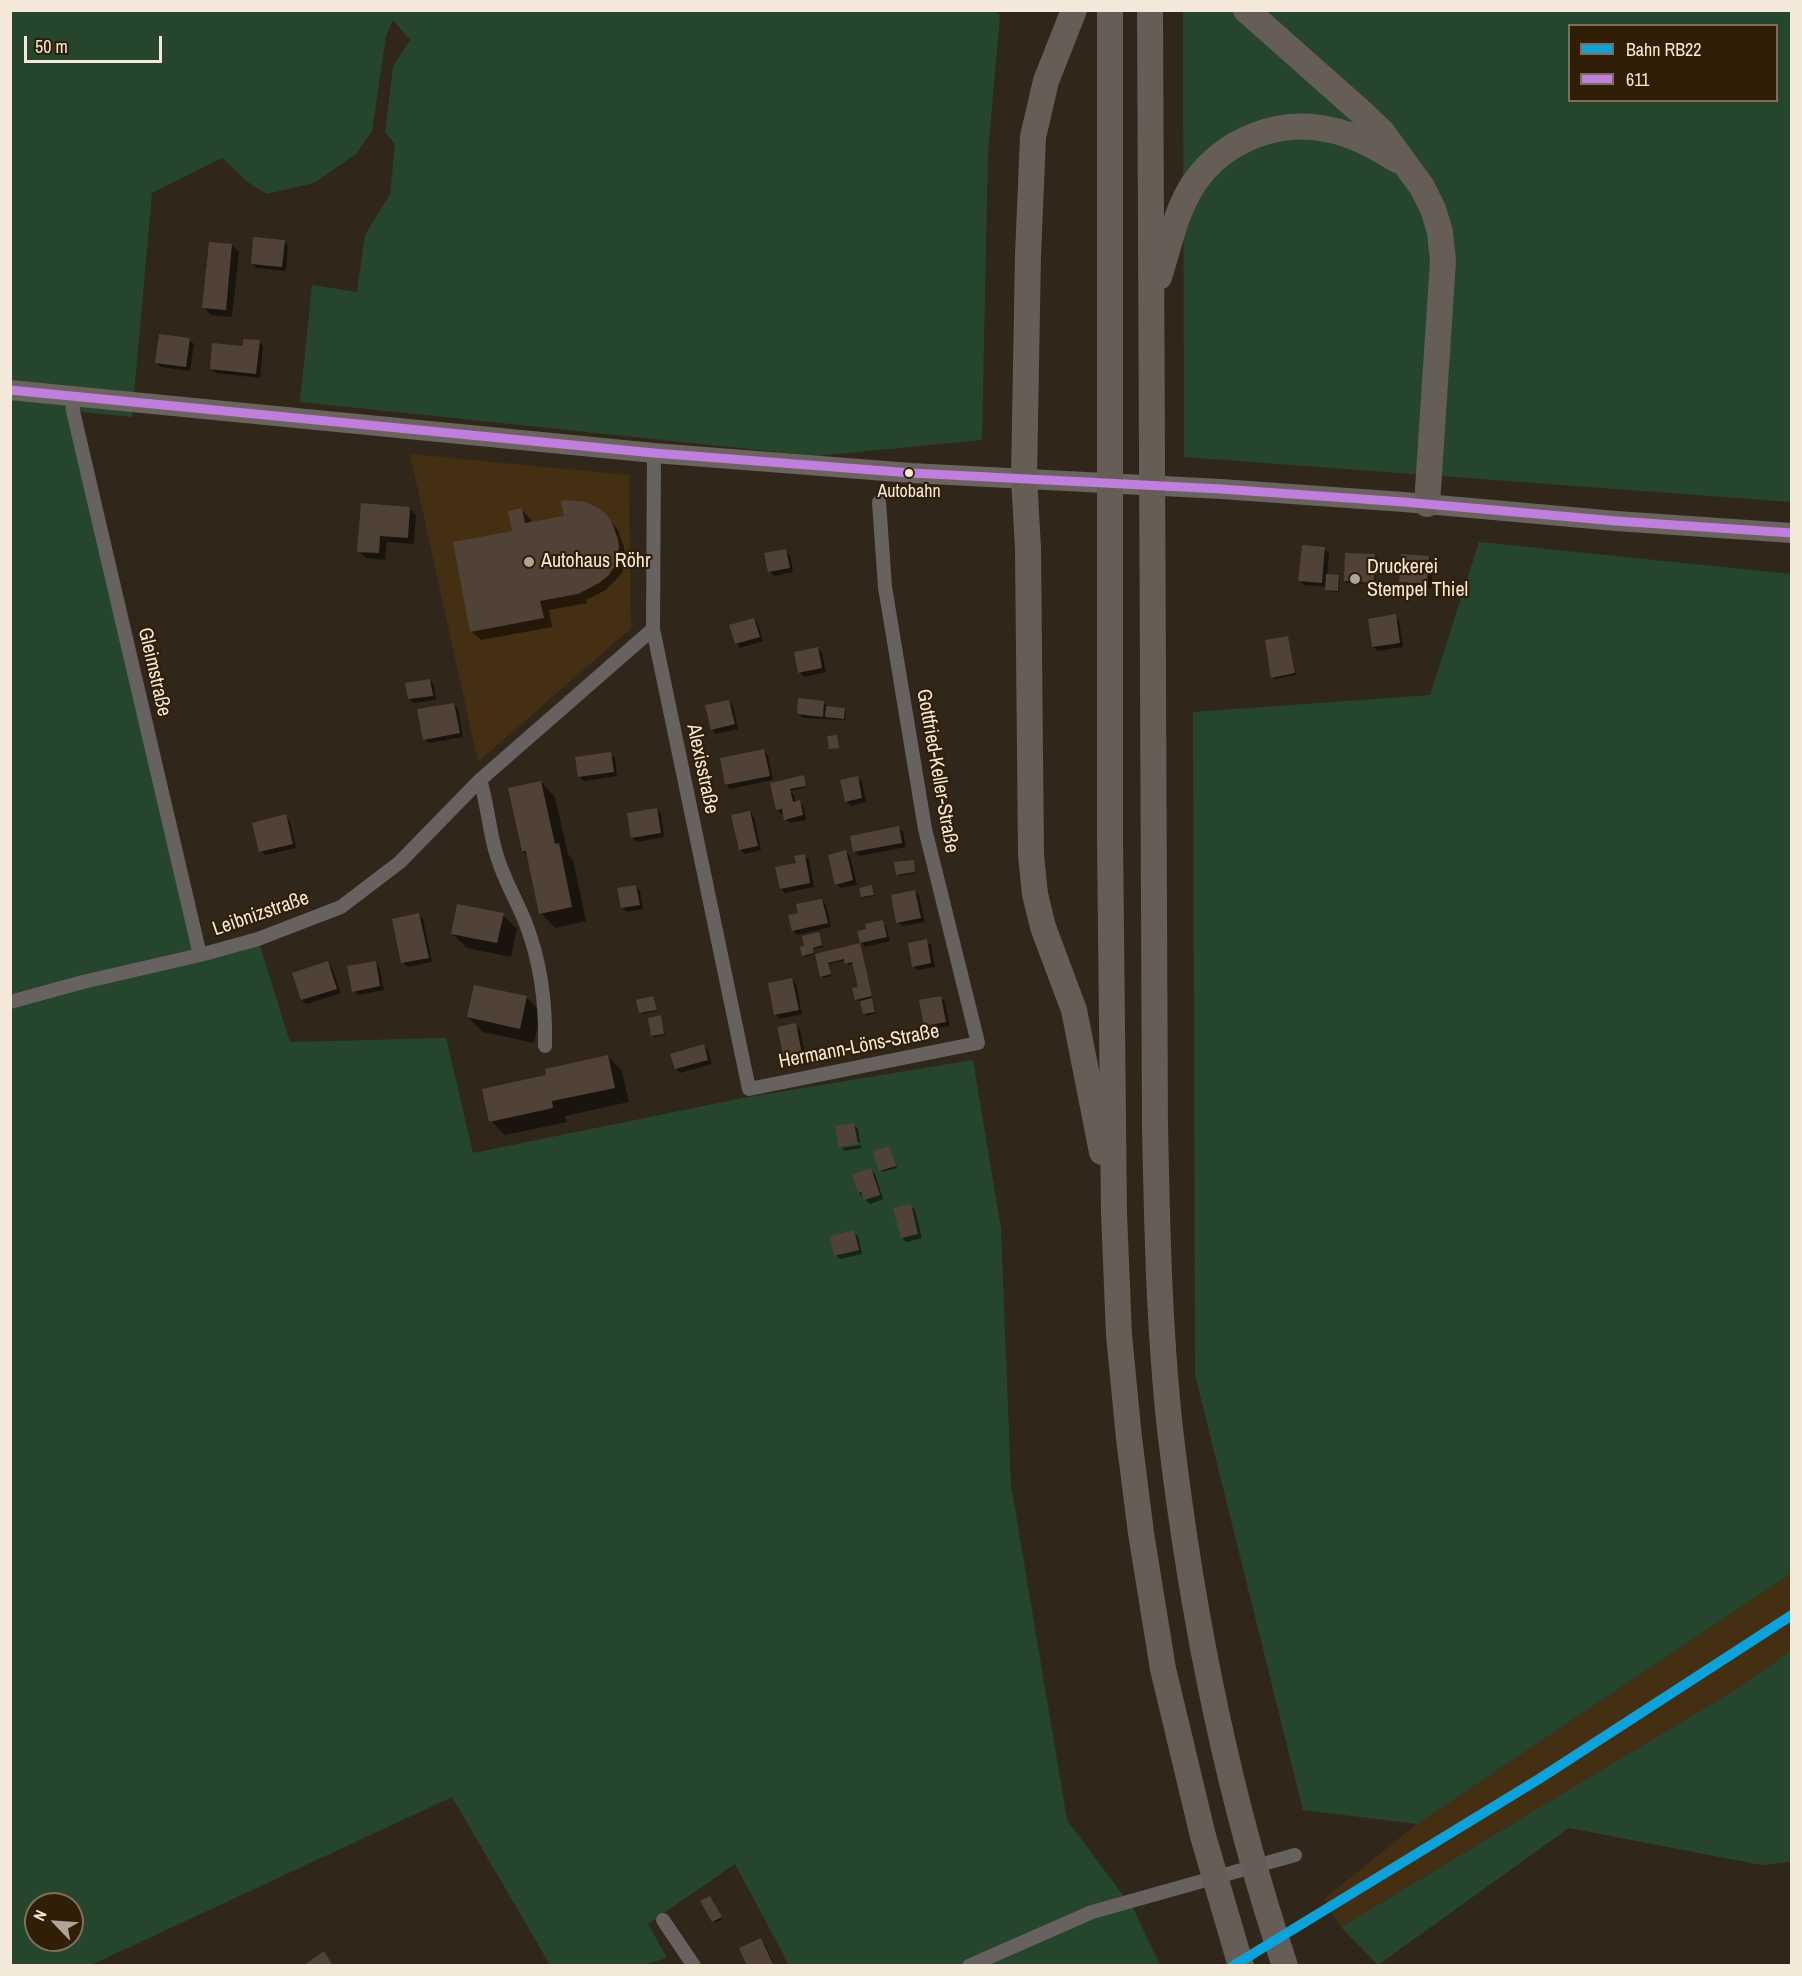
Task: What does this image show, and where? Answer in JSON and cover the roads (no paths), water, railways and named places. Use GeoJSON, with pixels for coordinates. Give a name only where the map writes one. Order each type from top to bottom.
{"type":"FeatureCollection","features":[{"type":"Feature","properties":{"kind":"highway"},"geometry":{"type":"LineString","coordinates":[[1074,10],[1046,81],[1033,137],[1028,255],[1024,478],[1028,548],[1031,855],[1035,894],[1043,927],[1074,1010],[1114,1213]]}},
{"type":"Feature","properties":{"kind":"highway"},"geometry":{"type":"LineString","coordinates":[[1110,10],[1110,850],[1114,1213],[1119,1335],[1141,1533],[1162,1669],[1203,1836],[1241,1965]]}},
{"type":"Feature","properties":{"kind":"highway"},"geometry":{"type":"LineString","coordinates":[[1150,10],[1153,859],[1157,1229],[1162,1333],[1170,1428],[1191,1571],[1220,1725],[1268,1913],[1285,1965]]}},
{"type":"Feature","properties":{"kind":"highway"},"geometry":{"type":"LineString","coordinates":[[1246,10],[1382,132],[1422,187],[1433,209],[1440,232],[1443,261],[1427,504]]}},
{"type":"Feature","properties":{"kind":"highway"},"geometry":{"type":"LineString","coordinates":[[1152,297],[1183,204],[1195,183],[1226,150],[1245,139],[1287,127],[1309,126],[1355,137],[1408,166]]}},
{"type":"Feature","properties":{"kind":"main road"},"geometry":{"type":"LineString","coordinates":[[10,390],[654,453],[911,473],[1252,491],[1791,533]]}},
{"type":"Feature","properties":{"kind":"street","name":"Gleimstraße"},"geometry":{"type":"LineString","coordinates":[[72,397],[78,434],[200,955]]}},
{"type":"Feature","properties":{"kind":"street","name":"Alexisstraße"},"geometry":{"type":"LineString","coordinates":[[654,453],[653,629],[749,1089]]}},
{"type":"Feature","properties":{"kind":"street","name":"Gottfried-Keller-Straße"},"geometry":{"type":"LineString","coordinates":[[879,502],[885,587],[925,829],[978,1043]]}},
{"type":"Feature","properties":{"kind":"street","name":"Leibnizstraße"},"geometry":{"type":"LineString","coordinates":[[10,1002],[83,981],[200,955],[258,939],[341,907],[400,862],[480,780],[653,629]]}},
{"type":"Feature","properties":{"kind":"street"},"geometry":{"type":"LineString","coordinates":[[480,780],[486,799],[496,855],[533,944],[546,1015],[545,1046]]}},
{"type":"Feature","properties":{"kind":"street","name":"Hermann-Löns-Straße"},"geometry":{"type":"LineString","coordinates":[[749,1089],[978,1043]]}},
{"type":"Feature","properties":{"kind":"street"},"geometry":{"type":"LineString","coordinates":[[969,1965],[1092,1912],[1295,1855]]}},
{"type":"Feature","properties":{"kind":"street"},"geometry":{"type":"LineString","coordinates":[[663,1920],[694,1965]]}},
{"type":"Feature","properties":{"kind":"rail line","name":"RB22"},"geometry":{"type":"LineString","coordinates":[[1233,1966],[1539,1779],[1792,1615]]}},
{"type":"Feature","properties":{"kind":"place","name":"Autobahn"},"geometry":{"type":"Point","coordinates":[909,473]}},
{"type":"Feature","properties":{"kind":"place","name":"Autohaus Röhr"},"geometry":{"type":"Point","coordinates":[529,562]}},
{"type":"Feature","properties":{"kind":"place","name":"Druckerei Stempel Thiel"},"geometry":{"type":"Point","coordinates":[1355,579]}}]}
